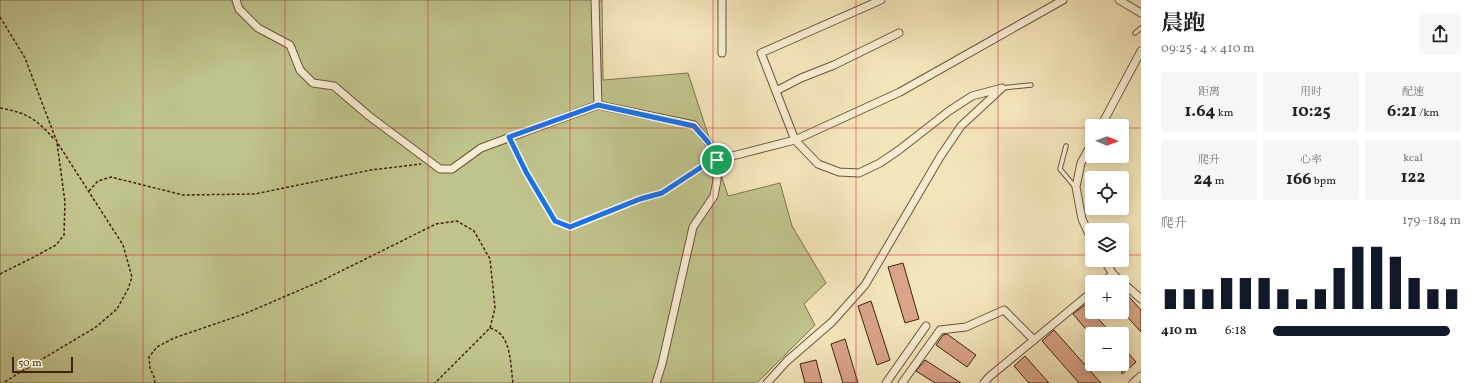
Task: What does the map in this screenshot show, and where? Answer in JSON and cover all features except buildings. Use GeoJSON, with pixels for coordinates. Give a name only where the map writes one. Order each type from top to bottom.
{"type":"FeatureCollection","features":[{"type":"Feature","properties":{"kind":"street"},"geometry":{"type":"LineString","coordinates":[[236,0],[239,9],[258,28],[290,45],[300,70],[313,83],[334,86],[369,116],[440,169],[452,169],[481,148],[598,105],[694,126],[708,142],[717,160],[717,180],[714,196],[693,227],[662,364],[656,383]]}},
{"type":"Feature","properties":{"kind":"street"},"geometry":{"type":"LineString","coordinates":[[595,0],[598,105]]}},
{"type":"Feature","properties":{"kind":"street"},"geometry":{"type":"LineString","coordinates":[[722,0],[722,53]]}},
{"type":"Feature","properties":{"kind":"street"},"geometry":{"type":"LineString","coordinates":[[881,0],[761,53],[795,140],[818,164],[839,172],[859,173],[880,163],[949,111],[972,96],[1002,88]]}},
{"type":"Feature","properties":{"kind":"street"},"geometry":{"type":"LineString","coordinates":[[717,160],[795,140],[900,92],[1064,0]]}},
{"type":"Feature","properties":{"kind":"street"},"geometry":{"type":"LineString","coordinates":[[1119,0],[1141,13]]}},
{"type":"Feature","properties":{"kind":"street"},"geometry":{"type":"LineString","coordinates":[[776,91],[801,78],[834,65],[899,33]]}},
{"type":"Feature","properties":{"kind":"street"},"geometry":{"type":"LineString","coordinates":[[1105,119],[1141,51]]}},
{"type":"Feature","properties":{"kind":"street"},"geometry":{"type":"LineString","coordinates":[[767,383],[787,361],[832,322],[865,285],[940,157],[961,126],[1002,88]]}},
{"type":"Feature","properties":{"kind":"street"},"geometry":{"type":"LineString","coordinates":[[1085,156],[1081,163],[1076,187],[1082,219],[1085,226]]}},
{"type":"Feature","properties":{"kind":"street"},"geometry":{"type":"LineString","coordinates":[[1108,267],[1113,274],[1141,299]]}},
{"type":"Feature","properties":{"kind":"street"},"geometry":{"type":"LineString","coordinates":[[984,383],[989,377],[1085,298]]}},
{"type":"Feature","properties":{"kind":"street"},"geometry":{"type":"LineString","coordinates":[[902,383],[940,330],[966,327],[1004,310],[1034,340]]}},
{"type":"Feature","properties":{"kind":"street"},"geometry":{"type":"LineString","coordinates":[[886,383],[926,326]]}},
{"type":"Feature","properties":{"kind":"street"},"geometry":{"type":"LineString","coordinates":[[1133,383],[1141,376]]}},
{"type":"Feature","properties":{"kind":"lane"},"geometry":{"type":"LineString","coordinates":[[1135,33],[1141,28]]}},
{"type":"Feature","properties":{"kind":"lane"},"geometry":{"type":"LineString","coordinates":[[1002,88],[1031,85]]}},
{"type":"Feature","properties":{"kind":"lane"},"geometry":{"type":"LineString","coordinates":[[1066,146],[1060,169],[1076,187]]}},
{"type":"Feature","properties":{"kind":"path"},"geometry":{"type":"LineString","coordinates":[[0,17],[25,58],[57,142],[65,202],[64,235],[56,245],[0,274]]}},
{"type":"Feature","properties":{"kind":"path"},"geometry":{"type":"LineString","coordinates":[[0,108],[18,111],[40,123],[57,142],[123,245],[132,277],[128,289],[117,309],[96,327],[3,383]]}},
{"type":"Feature","properties":{"kind":"path"},"geometry":{"type":"LineString","coordinates":[[509,137],[526,172],[555,221],[570,227],[640,199],[662,193],[706,164],[717,160]]}},
{"type":"Feature","properties":{"kind":"path"},"geometry":{"type":"LineString","coordinates":[[88,191],[98,181],[111,177],[183,195],[255,194],[371,170],[431,163]]}},
{"type":"Feature","properties":{"kind":"path"},"geometry":{"type":"LineString","coordinates":[[154,383],[149,357],[157,347],[174,338],[244,314],[321,282],[436,224],[457,221],[474,231],[490,259],[494,308],[490,328],[435,383]]}},
{"type":"Feature","properties":{"kind":"path"},"geometry":{"type":"LineString","coordinates":[[490,328],[498,330],[506,340],[513,383]]}},
{"type":"Feature","properties":{"kind":"green space"},"geometry":{"type":"Polygon","coordinates":[[[0,0],[602,0],[603,80],[688,73],[728,196],[780,183],[792,226],[826,283],[804,304],[815,325],[757,383],[0,383],[0,0]]]}},
{"type":"Feature","properties":{"kind":"route"},"geometry":{"type":"LineString","coordinates":[[598,105],[694,126],[708,142],[717,160],[706,164],[662,193],[640,199],[602,213],[570,227],[555,221],[526,172],[509,137],[598,105]]}}]}
